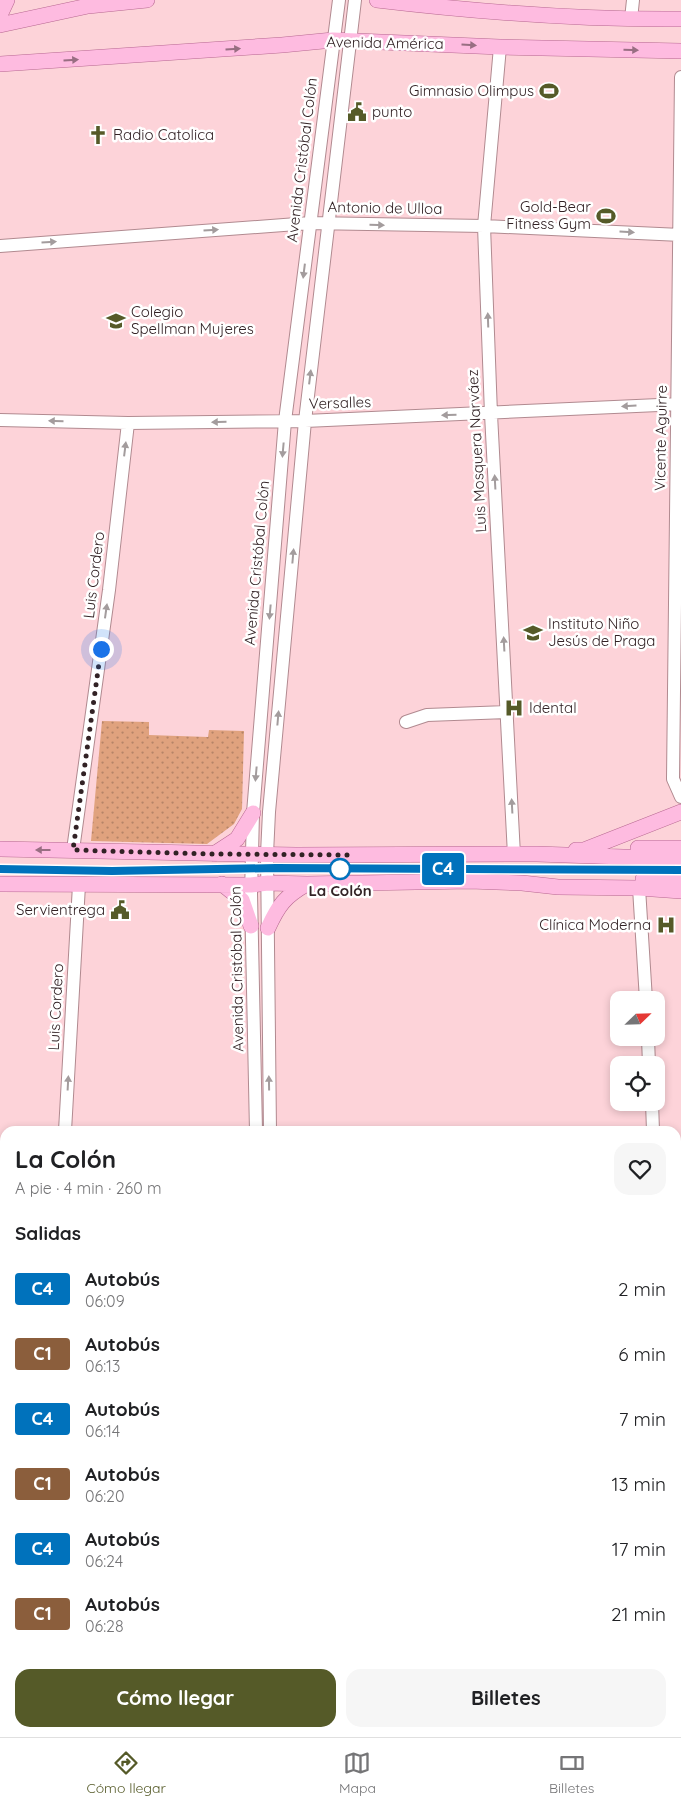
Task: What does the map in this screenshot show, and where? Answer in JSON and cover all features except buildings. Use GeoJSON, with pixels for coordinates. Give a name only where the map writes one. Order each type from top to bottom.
{"type":"FeatureCollection","features":[{"type":"Feature","properties":{"kind":"main road"},"geometry":{"type":"LineString","coordinates":[[8,0],[0,15],[0,24],[88,6],[147,0]]}},
{"type":"Feature","properties":{"kind":"main road"},"geometry":{"type":"LineString","coordinates":[[59,0],[65,3],[88,6]]}},
{"type":"Feature","properties":{"kind":"main road"},"geometry":{"type":"LineString","coordinates":[[377,0],[487,6],[631,19],[681,19]]}},
{"type":"Feature","properties":{"kind":"main road","name":"Avenida América"},"geometry":{"type":"LineString","coordinates":[[0,64],[350,39],[500,47],[681,51]]}},
{"type":"Feature","properties":{"kind":"main road"},"geometry":{"type":"LineString","coordinates":[[584,850],[681,812]]}},
{"type":"Feature","properties":{"kind":"main road"},"geometry":{"type":"LineString","coordinates":[[214,854],[237,839],[253,813]]}},
{"type":"Feature","properties":{"kind":"main road"},"geometry":{"type":"LineString","coordinates":[[0,850],[214,854],[514,855],[584,850],[675,848]]}},
{"type":"Feature","properties":{"kind":"main road"},"geometry":{"type":"LineString","coordinates":[[537,854],[681,859]]}},
{"type":"Feature","properties":{"kind":"main road"},"geometry":{"type":"LineString","coordinates":[[522,882],[557,878],[680,888]]}},
{"type":"Feature","properties":{"kind":"main road"},"geometry":{"type":"LineString","coordinates":[[0,884],[251,885],[268,883],[470,881],[522,882],[558,887],[680,888]]}},
{"type":"Feature","properties":{"kind":"main road"},"geometry":{"type":"LineString","coordinates":[[222,884],[242,900],[252,926]]}},
{"type":"Feature","properties":{"kind":"main road"},"geometry":{"type":"LineString","coordinates":[[268,928],[279,906],[287,897],[307,884]]}},
{"type":"Feature","properties":{"kind":"street","name":"Avenida Cristóbal Colón"},"geometry":{"type":"LineString","coordinates":[[256,1126],[251,885],[253,813],[285,422],[339,0]]}},
{"type":"Feature","properties":{"kind":"street","name":"Avenida Cristóbal Colón"},"geometry":{"type":"LineString","coordinates":[[270,1126],[267,854],[269,812],[305,421],[355,0]]}},
{"type":"Feature","properties":{"kind":"street"},"geometry":{"type":"LineString","coordinates":[[631,19],[633,0]]}},
{"type":"Feature","properties":{"kind":"street","name":"Luis Mosquera Narváez"},"geometry":{"type":"LineString","coordinates":[[500,47],[484,226],[491,414],[514,855]]}},
{"type":"Feature","properties":{"kind":"street","name":"Vicente Aguirre"},"geometry":{"type":"LineString","coordinates":[[681,77],[679,404],[673,780],[681,797]]}},
{"type":"Feature","properties":{"kind":"street","name":"Antonio de Ulloa"},"geometry":{"type":"LineString","coordinates":[[0,246],[310,223],[484,226],[680,235]]}},
{"type":"Feature","properties":{"kind":"street","name":"Versalles"},"geometry":{"type":"LineString","coordinates":[[0,420],[128,423],[285,422],[679,404]]}},
{"type":"Feature","properties":{"kind":"street","name":"Luis Cordero"},"geometry":{"type":"LineString","coordinates":[[73,850],[94,668],[128,423]]}},
{"type":"Feature","properties":{"kind":"street"},"geometry":{"type":"LineString","coordinates":[[406,722],[427,715],[507,712]]}},
{"type":"Feature","properties":{"kind":"street","name":"Luis Cordero"},"geometry":{"type":"LineString","coordinates":[[65,1126],[79,885]]}},
{"type":"Feature","properties":{"kind":"street"},"geometry":{"type":"LineString","coordinates":[[639,888],[645,991]]}},
{"type":"Feature","properties":{"kind":"street"},"geometry":{"type":"LineString","coordinates":[[652,1111],[653,1126]]}},
{"type":"Feature","properties":{"kind":"shaded area"},"geometry":{"type":"Polygon","coordinates":[[[102,721],[149,722],[149,735],[208,737],[209,730],[244,731],[242,809],[234,824],[207,844],[91,841],[102,721]]]}},
{"type":"Feature","properties":{"kind":"bus line","name":"C4"},"geometry":{"type":"LineString","coordinates":[[0,869],[112,871],[276,868],[681,870]]}},
{"type":"Feature","properties":{"kind":"place","name":"Gimnasio Olimpus"},"geometry":{"type":"Point","coordinates":[549,91]}},
{"type":"Feature","properties":{"kind":"place","name":"punto"},"geometry":{"type":"Point","coordinates":[357,112]}},
{"type":"Feature","properties":{"kind":"place","name":"Radio Catolica"},"geometry":{"type":"Point","coordinates":[98,135]}},
{"type":"Feature","properties":{"kind":"place","name":"Gold-Bear Fitness Gym"},"geometry":{"type":"Point","coordinates":[606,216]}},
{"type":"Feature","properties":{"kind":"place","name":"Colegio Spellman Mujeres"},"geometry":{"type":"Point","coordinates":[116,321]}},
{"type":"Feature","properties":{"kind":"place","name":"Instituto Niño Jesús de Praga"},"geometry":{"type":"Point","coordinates":[533,633]}},
{"type":"Feature","properties":{"kind":"place","name":"Idental"},"geometry":{"type":"Point","coordinates":[514,708]}},
{"type":"Feature","properties":{"kind":"place","name":"La Colón"},"geometry":{"type":"Point","coordinates":[340,869]}},
{"type":"Feature","properties":{"kind":"place","name":"Servientrega"},"geometry":{"type":"Point","coordinates":[120,910]}},
{"type":"Feature","properties":{"kind":"place","name":"Clínica Moderna"},"geometry":{"type":"Point","coordinates":[666,925]}},
{"type":"Feature","properties":{"kind":"route"},"geometry":{"type":"LineString","coordinates":[[101,649],[73,850],[347,855],[340,869]]}}]}
